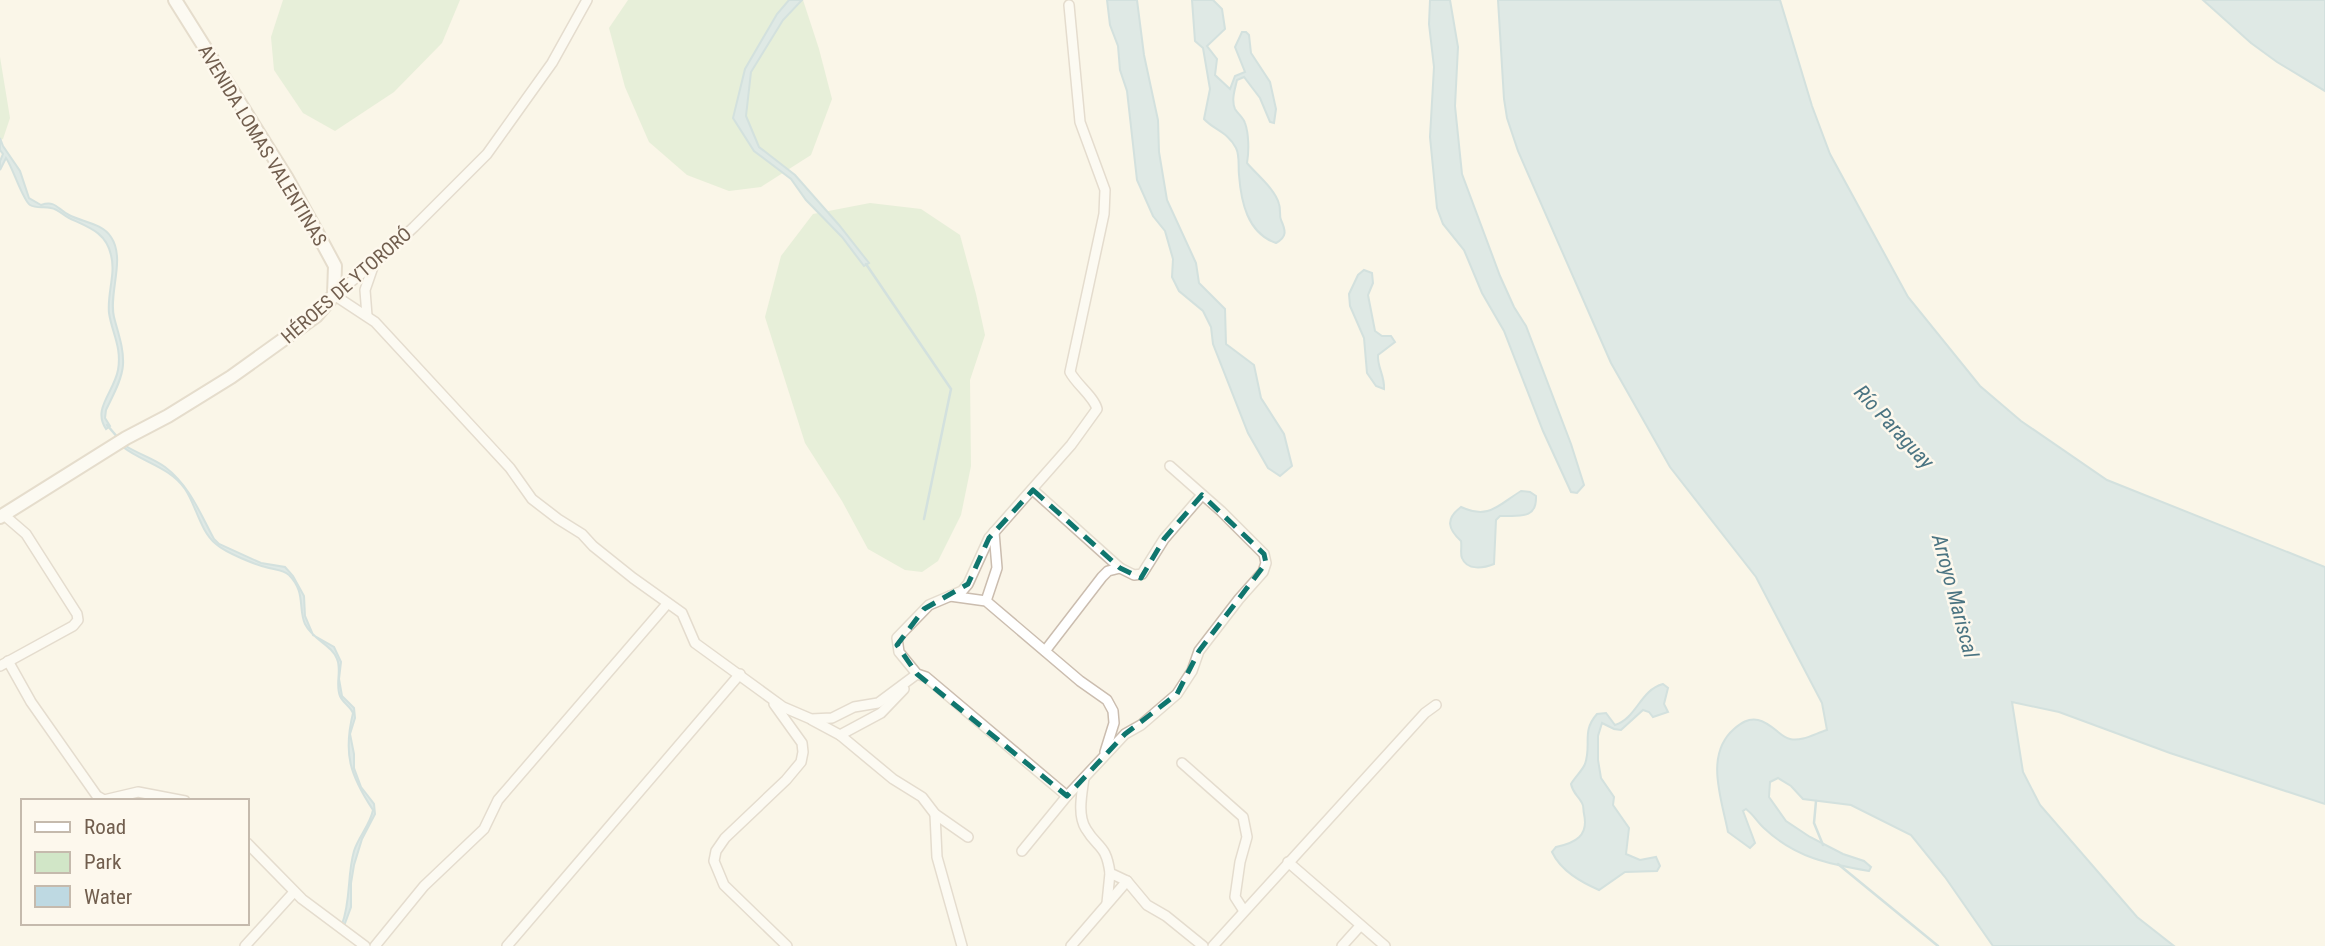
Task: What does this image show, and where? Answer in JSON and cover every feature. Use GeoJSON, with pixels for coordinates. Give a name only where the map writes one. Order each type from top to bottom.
{"type":"FeatureCollection","features":[{"type":"Feature","properties":{"kind":"main road","name":"AVENIDA LOMAS VALENTINAS"},"geometry":{"type":"LineString","coordinates":[[175,0],[286,177],[335,266],[334,296]]}},
{"type":"Feature","properties":{"kind":"main road","name":"HÉROES DE YTORORÓ"},"geometry":{"type":"LineString","coordinates":[[2,516],[112,446],[168,416],[231,377],[316,316],[334,296]]}},
{"type":"Feature","properties":{"kind":"street","name":"HÉROES DE YTORORÓ"},"geometry":{"type":"LineString","coordinates":[[334,296],[375,263],[487,154],[552,63],[587,0]]}},
{"type":"Feature","properties":{"kind":"street"},"geometry":{"type":"LineString","coordinates":[[1067,796],[926,677],[917,674],[899,652],[897,638],[924,609],[968,584],[994,531],[1071,445],[1097,409],[1095,402],[1083,391],[1070,372],[1101,225],[1105,190],[1082,132],[1069,5]]}},
{"type":"Feature","properties":{"kind":"street"},"geometry":{"type":"LineString","coordinates":[[367,316],[365,290],[375,263]]}},
{"type":"Feature","properties":{"kind":"street"},"geometry":{"type":"LineString","coordinates":[[334,296],[367,316],[510,468],[533,499],[682,613],[695,643],[771,699],[840,735],[892,779],[922,796],[935,814],[968,837]]}},
{"type":"Feature","properties":{"kind":"street"},"geometry":{"type":"LineString","coordinates":[[1022,851],[1067,796],[1125,733],[1141,725],[1177,694],[1192,671],[1199,651],[1239,598],[1264,572],[1264,554],[1170,466]]}},
{"type":"Feature","properties":{"kind":"street"},"geometry":{"type":"LineString","coordinates":[[1033,490],[1120,568],[1135,575],[1142,574],[1164,539],[1202,495]]}},
{"type":"Feature","properties":{"kind":"street"},"geometry":{"type":"LineString","coordinates":[[2,516],[26,534],[77,614],[78,620],[73,626],[4,664],[97,796],[102,799]]}},
{"type":"Feature","properties":{"kind":"street"},"geometry":{"type":"LineString","coordinates":[[986,601],[997,568],[994,531]]}},
{"type":"Feature","properties":{"kind":"street"},"geometry":{"type":"LineString","coordinates":[[1045,651],[1102,577],[1108,571],[1120,568]]}},
{"type":"Feature","properties":{"kind":"street"},"geometry":{"type":"LineString","coordinates":[[948,596],[986,601],[1080,681],[1107,700],[1113,711],[1113,732],[1102,760]]}},
{"type":"Feature","properties":{"kind":"street"},"geometry":{"type":"LineString","coordinates":[[375,946],[424,886],[484,829],[499,800],[667,604]]}},
{"type":"Feature","properties":{"kind":"street"},"geometry":{"type":"LineString","coordinates":[[507,946],[740,674]]}},
{"type":"Feature","properties":{"kind":"street"},"geometry":{"type":"LineString","coordinates":[[811,719],[832,718],[854,707],[878,703],[917,674]]}},
{"type":"Feature","properties":{"kind":"street"},"geometry":{"type":"LineString","coordinates":[[840,735],[881,713],[917,674]]}},
{"type":"Feature","properties":{"kind":"street"},"geometry":{"type":"LineString","coordinates":[[771,699],[802,743],[801,762],[786,780],[725,838],[716,851],[714,861],[724,885],[787,946]]}},
{"type":"Feature","properties":{"kind":"street"},"geometry":{"type":"LineString","coordinates":[[1213,946],[1425,713],[1436,705]]}},
{"type":"Feature","properties":{"kind":"street"},"geometry":{"type":"LineString","coordinates":[[1182,763],[1243,817],[1247,837],[1235,897],[1244,911]]}},
{"type":"Feature","properties":{"kind":"street"},"geometry":{"type":"LineString","coordinates":[[1084,778],[1083,820],[1086,829],[1107,855],[1111,888],[1107,904]]}},
{"type":"Feature","properties":{"kind":"street"},"geometry":{"type":"LineString","coordinates":[[108,799],[138,792],[175,799]]}},
{"type":"Feature","properties":{"kind":"street"},"geometry":{"type":"LineString","coordinates":[[935,814],[937,857],[962,946]]}},
{"type":"Feature","properties":{"kind":"street"},"geometry":{"type":"LineString","coordinates":[[248,844],[294,892],[365,946]]}},
{"type":"Feature","properties":{"kind":"street"},"geometry":{"type":"LineString","coordinates":[[1288,862],[1385,946]]}},
{"type":"Feature","properties":{"kind":"street"},"geometry":{"type":"LineString","coordinates":[[1110,873],[1127,881],[1147,905],[1166,916],[1203,946]]}},
{"type":"Feature","properties":{"kind":"street"},"geometry":{"type":"LineString","coordinates":[[1071,946],[1127,881]]}},
{"type":"Feature","properties":{"kind":"street"},"geometry":{"type":"LineString","coordinates":[[245,946],[294,892]]}},
{"type":"Feature","properties":{"kind":"street"},"geometry":{"type":"LineString","coordinates":[[1342,946],[1360,926]]}},
{"type":"Feature","properties":{"kind":"highlighted area"},"geometry":{"type":"Polygon","coordinates":[[[1033,490],[1120,568],[1141,578],[1164,539],[1202,495],[1264,554],[1266,563],[1199,651],[1177,694],[1125,734],[1067,796],[917,674],[897,645],[924,609],[968,584],[989,538],[1033,490]]]}},
{"type":"Feature","properties":{"kind":"green space"},"geometry":{"type":"Polygon","coordinates":[[[283,0],[460,0],[442,43],[394,92],[335,131],[303,113],[274,70],[271,37],[283,0]]]}},
{"type":"Feature","properties":{"kind":"green space"},"geometry":{"type":"Polygon","coordinates":[[[628,0],[803,0],[832,99],[811,155],[761,187],[729,191],[687,175],[649,142],[625,87],[609,28],[628,0]]]}},
{"type":"Feature","properties":{"kind":"green space"},"geometry":{"type":"Polygon","coordinates":[[[0,57],[10,118],[3,139],[0,140],[0,57]]]}},
{"type":"Feature","properties":{"kind":"green space"},"geometry":{"type":"Polygon","coordinates":[[[870,203],[921,209],[960,235],[985,335],[970,380],[971,466],[961,515],[938,561],[922,572],[905,570],[868,549],[842,501],[805,443],[765,317],[781,256],[813,214],[870,203]]]}},
{"type":"Feature","properties":{"kind":"water"},"geometry":{"type":"Polygon","coordinates":[[[789,0],[802,0],[783,20],[751,72],[746,116],[759,147],[795,175],[869,263],[864,266],[791,179],[754,151],[733,118],[745,69],[777,14],[789,0]]]}},
{"type":"Feature","properties":{"kind":"water"},"geometry":{"type":"Polygon","coordinates":[[[1107,0],[1137,0],[1144,55],[1158,120],[1159,152],[1167,200],[1196,263],[1199,283],[1225,309],[1226,344],[1254,365],[1261,398],[1284,434],[1292,466],[1280,476],[1268,468],[1248,433],[1203,311],[1179,291],[1172,277],[1173,259],[1165,231],[1153,216],[1137,180],[1127,91],[1120,70],[1118,46],[1110,25],[1107,0]]]}},
{"type":"Feature","properties":{"kind":"water"},"geometry":{"type":"Polygon","coordinates":[[[1192,0],[1213,0],[1222,9],[1225,29],[1207,46],[1217,59],[1215,75],[1230,89],[1235,76],[1245,72],[1235,47],[1242,32],[1246,32],[1249,35],[1251,53],[1270,82],[1276,109],[1274,123],[1270,122],[1260,98],[1244,77],[1237,80],[1233,102],[1246,127],[1247,163],[1270,188],[1279,204],[1284,233],[1276,243],[1258,232],[1247,215],[1236,148],[1229,138],[1204,119],[1210,89],[1203,48],[1195,41],[1192,0]]]}},
{"type":"Feature","properties":{"kind":"water"},"geometry":{"type":"Polygon","coordinates":[[[1430,0],[1450,0],[1458,47],[1455,106],[1462,174],[1500,276],[1526,326],[1571,444],[1584,485],[1577,493],[1571,492],[1543,431],[1504,331],[1482,293],[1464,250],[1443,224],[1437,208],[1430,137],[1434,67],[1429,24],[1430,0]]]}},
{"type":"Feature","properties":{"kind":"water","name":"Río Paraguay"},"geometry":{"type":"Polygon","coordinates":[[[1498,0],[1780,0],[1812,106],[1830,154],[1908,297],[1980,386],[2021,421],[2107,480],[2325,567],[2325,804],[2170,753],[2059,712],[2012,702],[2023,772],[2040,805],[2137,917],[2174,946],[1993,946],[1945,877],[1911,835],[1851,805],[1803,799],[1791,786],[1778,778],[1770,782],[1769,797],[1786,821],[1843,854],[1864,861],[1871,867],[1869,871],[1827,862],[1789,847],[1763,827],[1746,809],[1743,811],[1755,843],[1750,848],[1728,832],[1719,792],[1717,765],[1725,740],[1739,725],[1751,720],[1763,722],[1783,736],[1795,740],[1827,730],[1822,703],[1756,577],[1670,467],[1611,363],[1518,151],[1507,118],[1498,0]]]}},
{"type":"Feature","properties":{"kind":"water"},"geometry":{"type":"Polygon","coordinates":[[[2203,0],[2325,0],[2325,91],[2251,43],[2203,0]]]}},
{"type":"Feature","properties":{"kind":"water"},"geometry":{"type":"Polygon","coordinates":[[[0,138],[20,171],[29,198],[41,205],[53,204],[69,215],[92,223],[107,232],[115,246],[117,266],[113,308],[122,347],[123,365],[119,382],[106,410],[105,418],[110,426],[106,429],[101,414],[116,378],[119,362],[109,313],[113,269],[109,247],[101,236],[89,228],[56,210],[35,207],[27,202],[6,158],[0,170],[3,154],[0,150],[0,138]]]}},
{"type":"Feature","properties":{"kind":"water"},"geometry":{"type":"Polygon","coordinates":[[[1364,270],[1372,273],[1373,283],[1368,295],[1375,331],[1382,336],[1391,336],[1395,342],[1378,355],[1384,389],[1376,386],[1367,373],[1364,338],[1350,306],[1349,294],[1358,275],[1364,270]]]}},
{"type":"Feature","properties":{"kind":"water"},"geometry":{"type":"Polygon","coordinates":[[[126,446],[160,464],[181,482],[199,510],[214,539],[219,544],[261,563],[285,567],[304,596],[305,616],[313,634],[305,624],[300,594],[289,575],[241,558],[216,544],[206,532],[189,495],[179,481],[123,447],[126,446]]]}},
{"type":"Feature","properties":{"kind":"water"},"geometry":{"type":"Polygon","coordinates":[[[1521,491],[1536,496],[1533,510],[1525,515],[1500,516],[1496,520],[1494,564],[1472,567],[1464,562],[1461,556],[1461,541],[1450,524],[1456,511],[1461,507],[1479,512],[1493,509],[1521,491]]]}},
{"type":"Feature","properties":{"kind":"water"},"geometry":{"type":"Polygon","coordinates":[[[314,636],[334,647],[341,662],[339,679],[342,696],[354,708],[355,718],[350,734],[354,768],[361,787],[374,804],[375,814],[362,839],[354,865],[351,907],[344,926],[342,924],[354,851],[373,810],[359,786],[351,764],[349,741],[350,728],[353,713],[341,698],[338,682],[337,659],[331,650],[314,636]]]}},
{"type":"Feature","properties":{"kind":"water"},"geometry":{"type":"Polygon","coordinates":[[[1663,684],[1668,688],[1664,704],[1668,712],[1653,717],[1643,710],[1621,730],[1602,723],[1598,736],[1601,778],[1614,797],[1613,805],[1629,828],[1626,854],[1640,860],[1656,857],[1660,866],[1657,871],[1625,872],[1599,890],[1566,870],[1552,852],[1556,847],[1575,841],[1584,828],[1583,805],[1571,784],[1585,764],[1589,727],[1597,714],[1606,713],[1615,725],[1629,716],[1649,692],[1663,684]]]}},
{"type":"Feature","properties":{"kind":"waterway"},"geometry":{"type":"LineString","coordinates":[[866,264],[951,389],[924,519]]}},
{"type":"Feature","properties":{"kind":"waterway"},"geometry":{"type":"LineString","coordinates":[[107,425],[119,439]]}},
{"type":"Feature","properties":{"kind":"waterway","name":"Arroyo Mariscal"},"geometry":{"type":"LineString","coordinates":[[1816,801],[1814,823],[1823,845]]}},
{"type":"Feature","properties":{"kind":"waterway","name":"Arroyo Mariscal"},"geometry":{"type":"LineString","coordinates":[[1838,864],[1938,946]]}}]}
